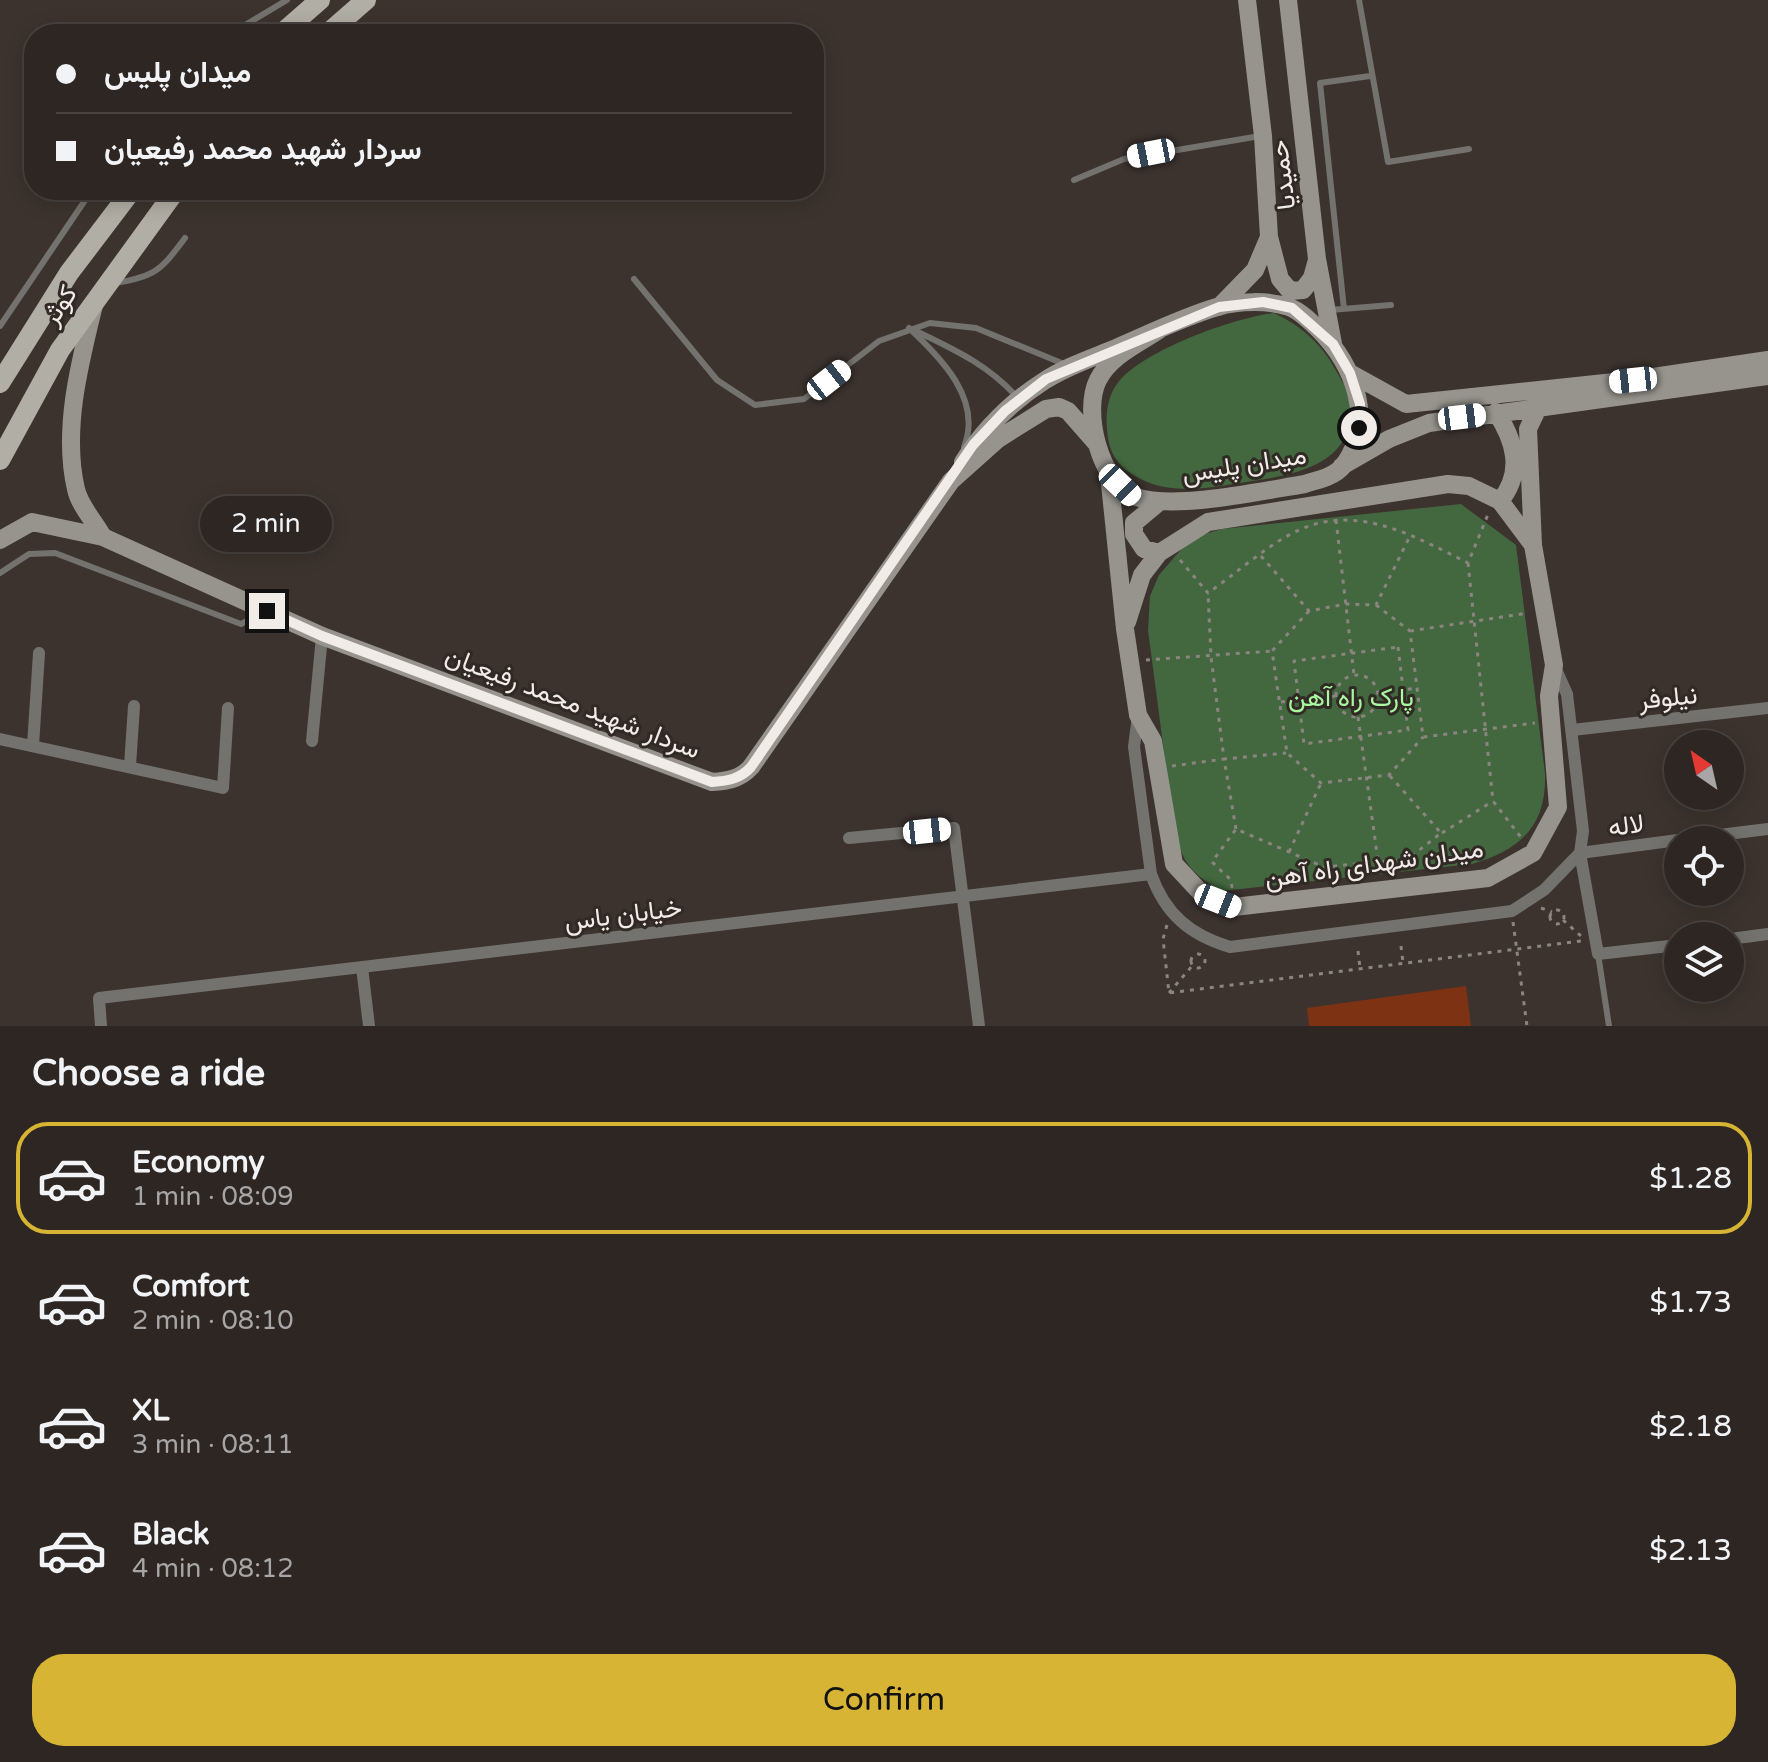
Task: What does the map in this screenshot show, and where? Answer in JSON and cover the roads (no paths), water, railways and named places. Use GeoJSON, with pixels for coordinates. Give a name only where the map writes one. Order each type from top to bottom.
{"type":"FeatureCollection","features":[{"type":"Feature","properties":{"kind":"main road"},"geometry":{"type":"LineString","coordinates":[[292,24],[320,0]]}},
{"type":"Feature","properties":{"kind":"main road"},"geometry":{"type":"LineString","coordinates":[[338,24],[366,0]]}},
{"type":"Feature","properties":{"kind":"main road","name":"حمیدیا"},"geometry":{"type":"LineString","coordinates":[[1219,307],[1255,270],[1269,237],[1263,136],[1247,0]]}},
{"type":"Feature","properties":{"kind":"main road","name":"حمیدیا"},"geometry":{"type":"LineString","coordinates":[[1288,0],[1317,259],[1335,309],[1333,344]]}},
{"type":"Feature","properties":{"kind":"main road","name":"کوثر"},"geometry":{"type":"LineString","coordinates":[[0,383],[69,273],[124,200]]}},
{"type":"Feature","properties":{"kind":"main road","name":"کوثر"},"geometry":{"type":"LineString","coordinates":[[0,460],[60,350],[100,290],[168,200]]}},
{"type":"Feature","properties":{"kind":"main road"},"geometry":{"type":"LineString","coordinates":[[1269,237],[1280,279],[1290,291],[1303,290],[1312,278],[1317,259]]}},
{"type":"Feature","properties":{"kind":"main road"},"geometry":{"type":"LineString","coordinates":[[100,290],[80,362],[72,439],[76,491],[103,537]]}},
{"type":"Feature","properties":{"kind":"main road","name":"میدان پلیس"},"geometry":{"type":"LineString","coordinates":[[1263,302],[1292,308],[1333,344],[1350,373],[1360,404],[1359,428],[1342,466],[1327,477],[1305,484],[1159,502],[1132,496],[1109,474],[1097,444],[1091,405],[1098,380],[1113,360],[1159,330],[1219,307],[1263,302]]}},
{"type":"Feature","properties":{"kind":"main road"},"geometry":{"type":"LineString","coordinates":[[951,481],[973,445],[1019,399],[1072,367],[1159,330]]}},
{"type":"Feature","properties":{"kind":"main road"},"geometry":{"type":"LineString","coordinates":[[1350,373],[1406,404],[1633,380],[1768,360]]}},
{"type":"Feature","properties":{"kind":"main road"},"geometry":{"type":"LineString","coordinates":[[1342,466],[1389,439],[1429,423],[1768,376]]}},
{"type":"Feature","properties":{"kind":"main road","name":"سردار شهید محمد رفیعیان"},"geometry":{"type":"LineString","coordinates":[[0,540],[32,522],[103,537],[322,636],[712,782],[727,781],[743,775],[751,767],[951,481],[998,439],[1046,409],[1059,407],[1068,411],[1097,444]]}},
{"type":"Feature","properties":{"kind":"main road"},"geometry":{"type":"LineString","coordinates":[[1538,408],[1528,429],[1533,545],[1554,665]]}},
{"type":"Feature","properties":{"kind":"main road"},"geometry":{"type":"LineString","coordinates":[[1496,412],[1508,430],[1515,461],[1511,488],[1497,499]]}},
{"type":"Feature","properties":{"kind":"main road","name":"میدان شهدای راه آهن"},"geometry":{"type":"LineString","coordinates":[[1109,474],[1125,629],[1138,715],[1153,741],[1174,864],[1202,894],[1234,907],[1488,878],[1533,853],[1558,807],[1549,696],[1554,665]]}},
{"type":"Feature","properties":{"kind":"main road"},"geometry":{"type":"LineString","coordinates":[[1125,629],[1142,575],[1164,550],[1208,522],[1334,512],[1448,484],[1469,486],[1497,499],[1533,545]]}},
{"type":"Feature","properties":{"kind":"main road"},"geometry":{"type":"LineString","coordinates":[[1159,502],[1134,523],[1134,534],[1144,549],[1164,550]]}},
{"type":"Feature","properties":{"kind":"street"},"geometry":{"type":"LineString","coordinates":[[312,741],[322,636]]}},
{"type":"Feature","properties":{"kind":"street"},"geometry":{"type":"LineString","coordinates":[[33,746],[39,653]]}},
{"type":"Feature","properties":{"kind":"street"},"geometry":{"type":"LineString","coordinates":[[1554,665],[1567,694],[1583,831],[1580,853],[1598,954],[1664,947]]}},
{"type":"Feature","properties":{"kind":"street"},"geometry":{"type":"LineString","coordinates":[[130,766],[134,706]]}},
{"type":"Feature","properties":{"kind":"street"},"geometry":{"type":"LineString","coordinates":[[0,739],[223,788],[228,708]]}},
{"type":"Feature","properties":{"kind":"street","name":"نیلوفر"},"geometry":{"type":"LineString","coordinates":[[1572,730],[1768,708]]}},
{"type":"Feature","properties":{"kind":"street"},"geometry":{"type":"LineString","coordinates":[[1138,715],[1134,747],[1151,874],[1171,913],[1190,930],[1230,947],[1512,911],[1544,890],[1580,853]]}},
{"type":"Feature","properties":{"kind":"street"},"geometry":{"type":"LineString","coordinates":[[849,838],[954,828],[979,1026]]}},
{"type":"Feature","properties":{"kind":"street","name":"لاله"},"geometry":{"type":"LineString","coordinates":[[1744,832],[1768,829]]}},
{"type":"Feature","properties":{"kind":"street","name":"لاله"},"geometry":{"type":"LineString","coordinates":[[1580,853],[1664,842]]}},
{"type":"Feature","properties":{"kind":"street","name":"خیابان یاس"},"geometry":{"type":"LineString","coordinates":[[101,1026],[99,998],[1151,874]]}},
{"type":"Feature","properties":{"kind":"street"},"geometry":{"type":"LineString","coordinates":[[1744,937],[1768,934]]}},
{"type":"Feature","properties":{"kind":"street"},"geometry":{"type":"LineString","coordinates":[[362,967],[369,1026]]}},
{"type":"Feature","properties":{"kind":"lane"},"geometry":{"type":"LineString","coordinates":[[247,24],[287,0]]}},
{"type":"Feature","properties":{"kind":"lane"},"geometry":{"type":"LineString","coordinates":[[1359,0],[1370,76],[1388,162],[1469,149]]}},
{"type":"Feature","properties":{"kind":"lane"},"geometry":{"type":"LineString","coordinates":[[1370,76],[1320,83],[1335,309],[1391,305]]}},
{"type":"Feature","properties":{"kind":"lane"},"geometry":{"type":"LineString","coordinates":[[1074,180],[1124,159],[1263,136]]}},
{"type":"Feature","properties":{"kind":"lane"},"geometry":{"type":"LineString","coordinates":[[0,326],[85,200]]}},
{"type":"Feature","properties":{"kind":"lane"},"geometry":{"type":"LineString","coordinates":[[100,290],[149,277],[162,269],[185,238]]}},
{"type":"Feature","properties":{"kind":"lane"},"geometry":{"type":"LineString","coordinates":[[634,279],[717,380],[755,405],[804,399],[879,341],[909,328],[954,323],[1072,367]]}},
{"type":"Feature","properties":{"kind":"lane"},"geometry":{"type":"LineString","coordinates":[[909,328],[976,361],[998,376],[1019,399]]}},
{"type":"Feature","properties":{"kind":"lane"},"geometry":{"type":"LineString","coordinates":[[909,328],[937,354],[967,405],[969,435],[951,481]]}},
{"type":"Feature","properties":{"kind":"lane"},"geometry":{"type":"LineString","coordinates":[[0,573],[29,554],[55,553],[241,624],[267,611]]}},
{"type":"Feature","properties":{"kind":"lane"},"geometry":{"type":"LineString","coordinates":[[1598,954],[1609,1026]]}},
{"type":"Feature","properties":{"kind":"park label","name":"پارک راه آهن"},"geometry":{"type":"Point","coordinates":[1351,697]}}]}
